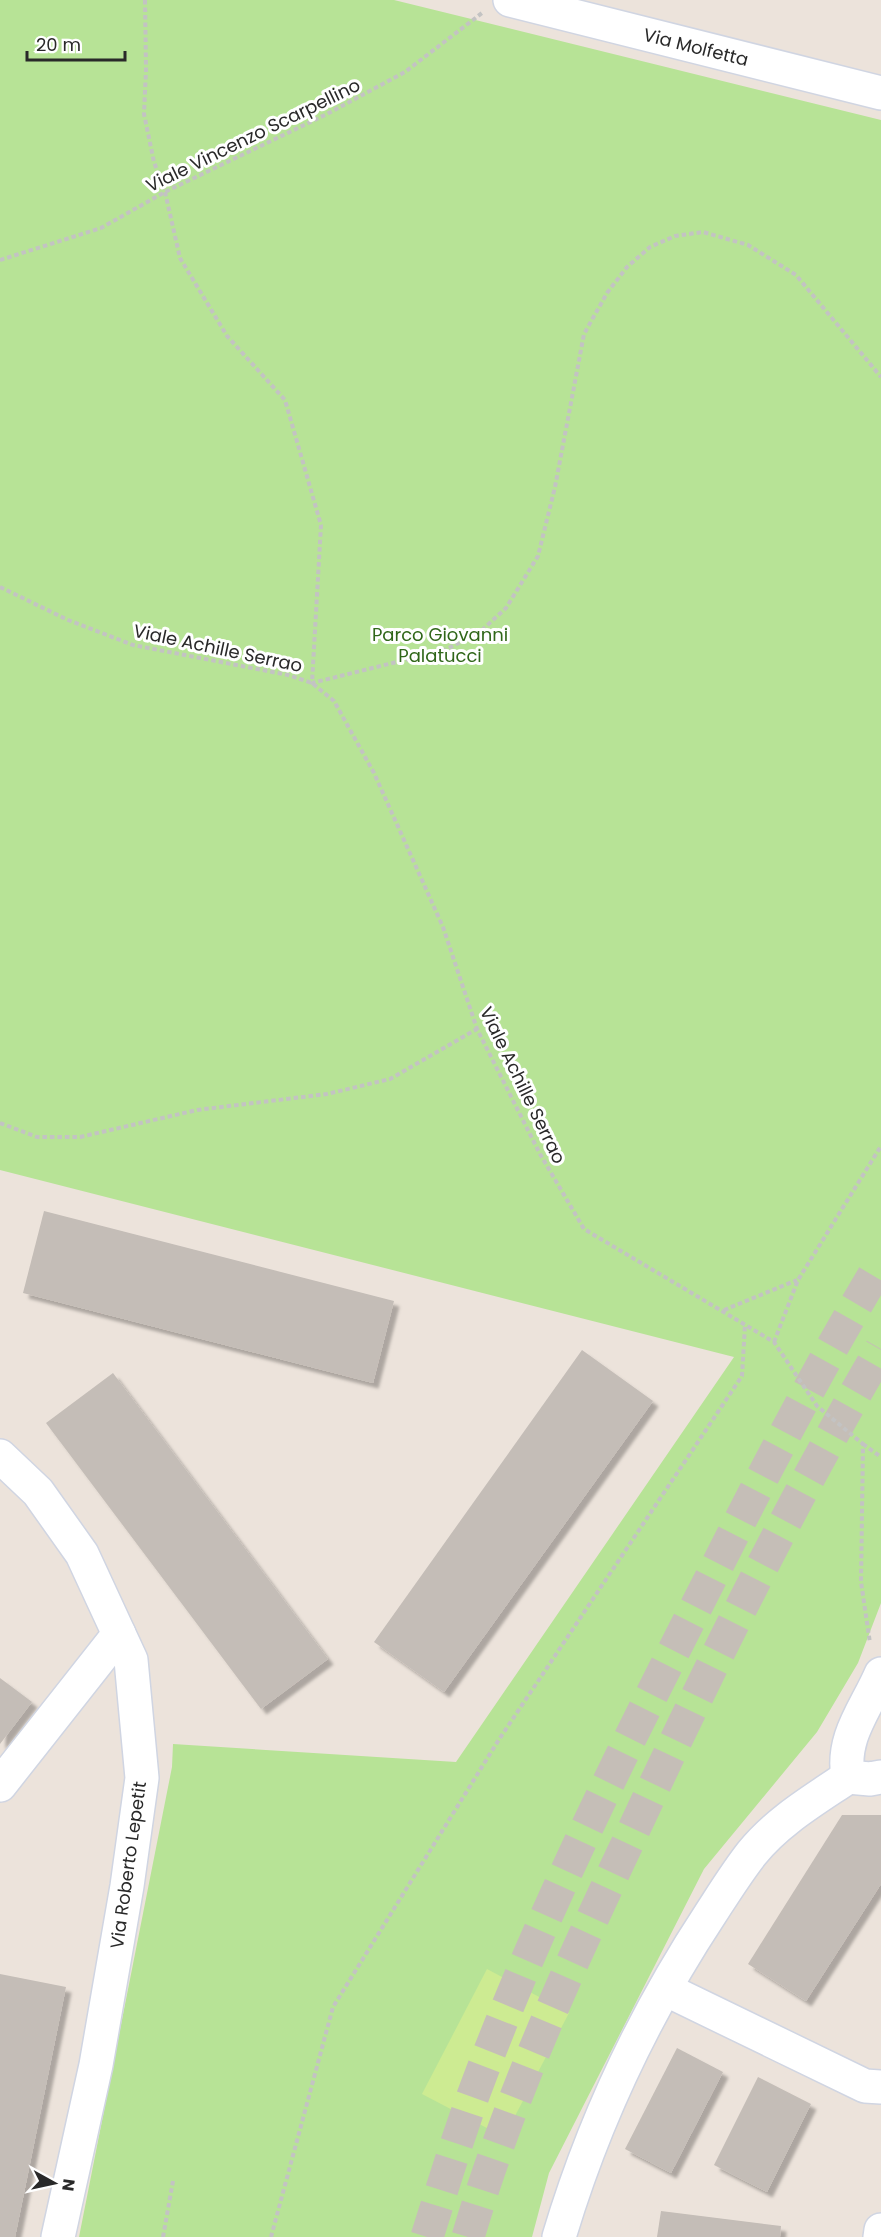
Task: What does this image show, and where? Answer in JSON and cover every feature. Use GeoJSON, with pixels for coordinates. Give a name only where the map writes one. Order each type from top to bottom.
{"type":"FeatureCollection","features":[{"type":"Feature","properties":{"kind":"street","name":"Via Molfetta"},"geometry":{"type":"LineString","coordinates":[[500,3],[881,93]]}},
{"type":"Feature","properties":{"kind":"street","name":"Via Roberto Lepetit"},"geometry":{"type":"LineString","coordinates":[[0,1456],[38,1492],[82,1554],[131,1660],[142,1778],[127,1886],[100,2042],[58,2237]]}},
{"type":"Feature","properties":{"kind":"street"},"geometry":{"type":"LineString","coordinates":[[0,1785],[119,1634]]}},
{"type":"Feature","properties":{"kind":"street"},"geometry":{"type":"LineString","coordinates":[[848,1777],[845,1762],[849,1740],[880,1677]]}},
{"type":"Feature","properties":{"kind":"street"},"geometry":{"type":"LineString","coordinates":[[559,2237],[572,2194],[601,2120],[665,1989],[689,1946],[752,1853],[789,1818],[848,1777],[870,1779],[881,1777]]}},
{"type":"Feature","properties":{"kind":"street"},"geometry":{"type":"LineString","coordinates":[[665,1989],[865,2086],[881,2087]]}},
{"type":"Feature","properties":{"kind":"street"},"geometry":{"type":"LineString","coordinates":[[880,2237],[881,2230]]}},
{"type":"Feature","properties":{"kind":"path"},"geometry":{"type":"LineString","coordinates":[[145,0],[144,114],[154,162],[165,192],[180,258],[227,336],[285,400],[321,525],[312,682],[445,650],[480,632],[506,608],[538,556],[557,476],[584,334],[607,294],[627,267],[650,247],[675,236],[703,232],[748,245],[796,275],[881,377]]}},
{"type":"Feature","properties":{"kind":"path","name":"Viale Vincenzo Scarpellino"},"geometry":{"type":"LineString","coordinates":[[0,260],[101,228],[165,192],[327,114],[393,79],[430,55],[500,3]]}},
{"type":"Feature","properties":{"kind":"path","name":"Viale Achille Serrao"},"geometry":{"type":"LineString","coordinates":[[0,587],[68,620],[133,645],[288,675],[312,682],[334,701],[374,773],[443,927],[477,1029],[540,1154],[584,1229],[774,1342],[817,1406],[881,1457]]}},
{"type":"Feature","properties":{"kind":"path"},"geometry":{"type":"LineString","coordinates":[[0,1123],[37,1137],[80,1137],[197,1110],[327,1094],[390,1079],[477,1029]]}},
{"type":"Feature","properties":{"kind":"path"},"geometry":{"type":"LineString","coordinates":[[774,1342],[798,1280],[881,1146]]}},
{"type":"Feature","properties":{"kind":"path"},"geometry":{"type":"LineString","coordinates":[[723,1310],[798,1280]]}},
{"type":"Feature","properties":{"kind":"path"},"geometry":{"type":"LineString","coordinates":[[271,2237],[333,2007],[498,1741],[742,1376],[745,1324]]}},
{"type":"Feature","properties":{"kind":"path"},"geometry":{"type":"LineString","coordinates":[[863,1444],[861,1582],[868,1636],[880,1677]]}},
{"type":"Feature","properties":{"kind":"path"},"geometry":{"type":"LineString","coordinates":[[163,2237],[174,2181]]}},
{"type":"Feature","properties":{"kind":"green space","name":"Parco Giovanni Palatucci"},"geometry":{"type":"Polygon","coordinates":[[[0,0],[394,0],[881,120],[881,1603],[858,1663],[817,1732],[704,1869],[549,2173],[532,2237],[79,2237],[172,1767],[173,1744],[456,1762],[734,1357],[0,1170],[0,0]]]}},
{"type":"Feature","properties":{"kind":"green space"},"geometry":{"type":"Polygon","coordinates":[[[487,1969],[569,2013],[504,2137],[422,2094],[487,1969]]]}},
{"type":"Feature","properties":{"kind":"building"},"geometry":{"type":"Polygon","coordinates":[[[44,1211],[394,1301],[373,1383],[23,1293],[44,1211]]]}},
{"type":"Feature","properties":{"kind":"building"},"geometry":{"type":"Polygon","coordinates":[[[582,1350],[653,1401],[444,1692],[374,1642],[582,1350]]]}},
{"type":"Feature","properties":{"kind":"building"},"geometry":{"type":"Polygon","coordinates":[[[113,1373],[328,1659],[261,1709],[46,1423],[113,1373]]]}},
{"type":"Feature","properties":{"kind":"building"},"geometry":{"type":"Polygon","coordinates":[[[0,1678],[32,1702],[0,1744],[0,1678]]]}},
{"type":"Feature","properties":{"kind":"building"},"geometry":{"type":"Polygon","coordinates":[[[842,1815],[881,1815],[881,1884],[806,2001],[748,1964],[842,1815]]]}},
{"type":"Feature","properties":{"kind":"building"},"geometry":{"type":"Polygon","coordinates":[[[0,1974],[66,1987],[15,2237],[0,2237],[0,1974]]]}},
{"type":"Feature","properties":{"kind":"building"},"geometry":{"type":"Polygon","coordinates":[[[677,2048],[723,2072],[671,2173],[625,2149],[677,2048]]]}},
{"type":"Feature","properties":{"kind":"building"},"geometry":{"type":"Polygon","coordinates":[[[758,2077],[811,2104],[767,2192],[714,2165],[758,2077]]]}},
{"type":"Feature","properties":{"kind":"building"},"geometry":{"type":"Polygon","coordinates":[[[661,2211],[781,2226],[780,2237],[657,2237],[661,2211]]]}},
{"type":"Feature","properties":{"kind":"tunnel"},"geometry":{"type":"LineString","coordinates":[[427,2237],[468,2111],[498,2031],[549,1909],[634,1729],[694,1611],[808,1392],[881,1263]]}},
{"type":"Feature","properties":{"kind":"tunnel"},"geometry":{"type":"LineString","coordinates":[[468,2237],[503,2131],[523,2080],[611,1877],[753,1585],[815,1466],[881,1349]]}}]}
